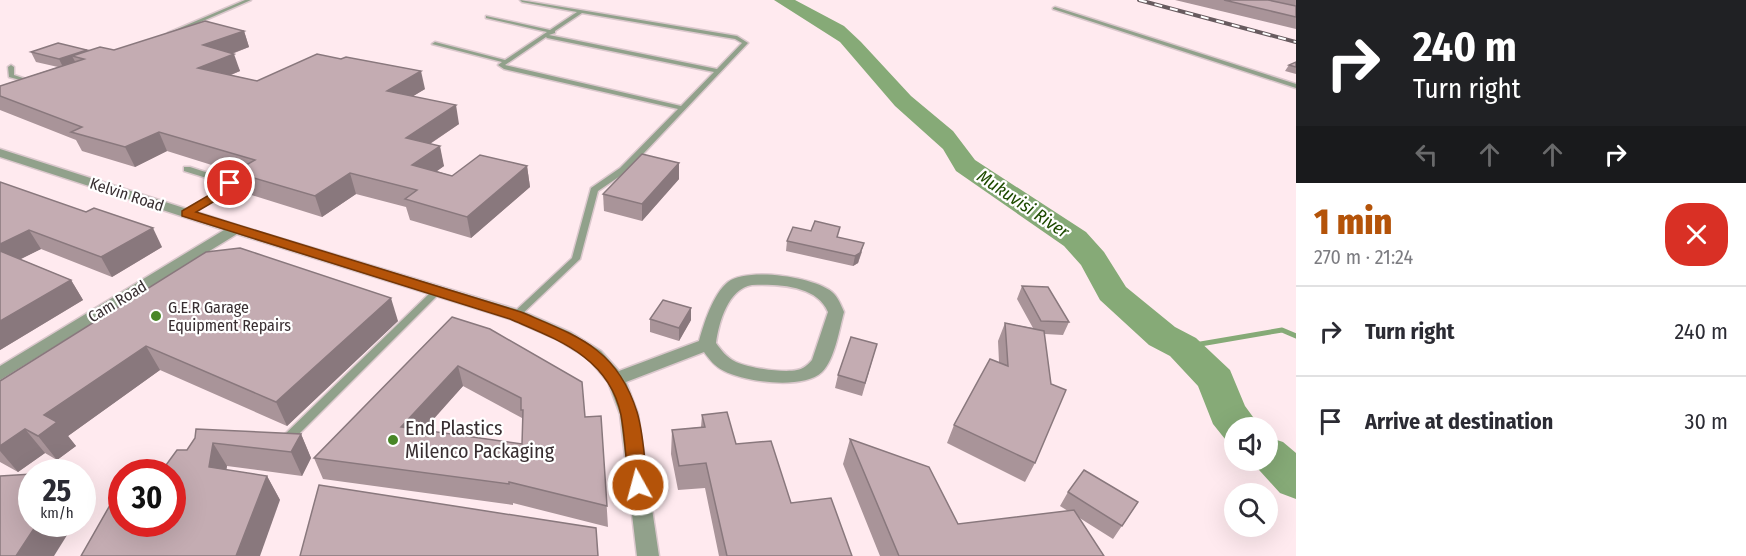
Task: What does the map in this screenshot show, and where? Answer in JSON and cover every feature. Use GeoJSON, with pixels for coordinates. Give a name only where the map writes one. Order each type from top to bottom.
{"type":"FeatureCollection","features":[{"type":"Feature","properties":{"kind":"street"},"geometry":{"type":"LineString","coordinates":[[18,90],[46,80]]}},
{"type":"Feature","properties":{"kind":"street","name":"Kelvin Road"},"geometry":{"type":"LineString","coordinates":[[0,153],[235,229],[516,315],[564,336],[594,355],[616,379],[629,414],[648,556]]}},
{"type":"Feature","properties":{"kind":"street","name":"Cam Road"},"geometry":{"type":"LineString","coordinates":[[0,374],[235,229]]}},
{"type":"Feature","properties":{"kind":"street"},"geometry":{"type":"LineString","coordinates":[[761,278],[818,291],[832,301],[836,312],[820,363],[815,370],[798,377],[791,378],[731,368],[707,345],[709,328],[733,286],[741,281],[761,278]]}},
{"type":"Feature","properties":{"kind":"street"},"geometry":{"type":"LineString","coordinates":[[616,379],[707,345]]}},
{"type":"Feature","properties":{"kind":"lane"},"geometry":{"type":"LineString","coordinates":[[168,37],[249,0]]}},
{"type":"Feature","properties":{"kind":"lane"},"geometry":{"type":"LineString","coordinates":[[516,315],[576,259],[594,190],[622,170],[744,43],[742,40],[522,1]]}},
{"type":"Feature","properties":{"kind":"lane"},"geometry":{"type":"LineString","coordinates":[[1055,8],[1296,86]]}},
{"type":"Feature","properties":{"kind":"lane"},"geometry":{"type":"LineString","coordinates":[[582,11],[501,65],[682,108]]}},
{"type":"Feature","properties":{"kind":"lane"},"geometry":{"type":"LineString","coordinates":[[488,17],[553,32]]}},
{"type":"Feature","properties":{"kind":"lane"},"geometry":{"type":"LineString","coordinates":[[547,36],[718,71]]}},
{"type":"Feature","properties":{"kind":"lane"},"geometry":{"type":"LineString","coordinates":[[435,44],[504,61]]}},
{"type":"Feature","properties":{"kind":"lane"},"geometry":{"type":"LineString","coordinates":[[11,67],[11,76],[36,83]]}},
{"type":"Feature","properties":{"kind":"lane"},"geometry":{"type":"LineString","coordinates":[[186,213],[228,189],[230,183],[187,169]]}},
{"type":"Feature","properties":{"kind":"lane"},"geometry":{"type":"LineString","coordinates":[[287,439],[437,291]]}},
{"type":"Feature","properties":{"kind":"building"},"geometry":{"type":"Polygon","coordinates":[[[1224,0],[1268,0],[1296,6],[1296,17],[1224,0]]]}},
{"type":"Feature","properties":{"kind":"building"},"geometry":{"type":"Polygon","coordinates":[[[205,21],[244,31],[203,45],[234,54],[198,68],[257,81],[317,54],[421,71],[387,91],[456,105],[406,138],[440,146],[412,165],[452,176],[480,155],[527,166],[467,217],[405,199],[417,190],[350,173],[315,196],[234,172],[255,160],[159,132],[125,147],[71,132],[82,127],[0,96],[0,86],[84,59],[72,56],[100,47],[114,50],[205,21]]]}},
{"type":"Feature","properties":{"kind":"building"},"geometry":{"type":"Polygon","coordinates":[[[58,43],[87,50],[59,59],[31,52],[58,43]]]}},
{"type":"Feature","properties":{"kind":"building"},"geometry":{"type":"Polygon","coordinates":[[[642,154],[679,163],[642,204],[603,194],[642,154]]]}},
{"type":"Feature","properties":{"kind":"building"},"geometry":{"type":"Polygon","coordinates":[[[0,182],[86,212],[94,208],[153,228],[101,257],[29,230],[0,244],[0,182]]]}},
{"type":"Feature","properties":{"kind":"building"},"geometry":{"type":"Polygon","coordinates":[[[815,221],[840,227],[837,237],[864,243],[860,253],[855,256],[787,241],[793,227],[811,231],[815,221]]]}},
{"type":"Feature","properties":{"kind":"building"},"geometry":{"type":"Polygon","coordinates":[[[240,248],[391,298],[276,402],[146,346],[44,415],[57,422],[38,436],[25,429],[0,446],[0,381],[206,252],[240,248]]]}},
{"type":"Feature","properties":{"kind":"building"},"geometry":{"type":"Polygon","coordinates":[[[0,251],[71,280],[0,321],[0,251]]]}},
{"type":"Feature","properties":{"kind":"building"},"geometry":{"type":"Polygon","coordinates":[[[1022,286],[1048,287],[1069,322],[1041,321],[1022,286]]]}},
{"type":"Feature","properties":{"kind":"building"},"geometry":{"type":"Polygon","coordinates":[[[663,300],[691,308],[679,328],[650,319],[663,300]]]}},
{"type":"Feature","properties":{"kind":"building"},"geometry":{"type":"Polygon","coordinates":[[[452,317],[490,329],[582,382],[585,417],[601,416],[607,506],[509,482],[509,484],[314,458],[452,317]],[[458,366],[401,427],[522,444],[521,398],[458,366]]]}},
{"type":"Feature","properties":{"kind":"building"},"geometry":{"type":"Polygon","coordinates":[[[1005,323],[1044,331],[1051,384],[1066,390],[1035,463],[954,425],[990,359],[1008,366],[1005,323]]]}},
{"type":"Feature","properties":{"kind":"building"},"geometry":{"type":"Polygon","coordinates":[[[851,337],[877,344],[865,383],[838,375],[851,337]]]}},
{"type":"Feature","properties":{"kind":"building"},"geometry":{"type":"Polygon","coordinates":[[[727,412],[736,444],[771,441],[791,503],[831,498],[852,556],[727,556],[706,463],[679,466],[672,430],[705,427],[702,415],[727,412]]]}},
{"type":"Feature","properties":{"kind":"building"},"geometry":{"type":"Polygon","coordinates":[[[196,429],[301,434],[291,452],[213,443],[209,467],[267,476],[236,556],[81,556],[92,537],[96,537],[96,530],[108,509],[108,537],[186,537],[186,459],[170,459],[177,450],[187,450],[195,438],[196,429]]]}},
{"type":"Feature","properties":{"kind":"building"},"geometry":{"type":"Polygon","coordinates":[[[850,439],[929,467],[958,524],[1074,510],[1104,556],[899,556],[850,439]]]}},
{"type":"Feature","properties":{"kind":"building"},"geometry":{"type":"Polygon","coordinates":[[[1084,470],[1138,502],[1122,526],[1068,492],[1084,470]]]}},
{"type":"Feature","properties":{"kind":"building"},"geometry":{"type":"Polygon","coordinates":[[[18,475],[18,537],[28,537],[16,556],[0,556],[0,476],[18,475]]]}},
{"type":"Feature","properties":{"kind":"building"},"geometry":{"type":"Polygon","coordinates":[[[319,485],[596,528],[598,556],[300,556],[319,485]]]}},
{"type":"Feature","properties":{"kind":"waterway","name":"Mukuvisi River"},"geometry":{"type":"LineString","coordinates":[[782,0],[837,30],[847,38],[903,101],[952,144],[965,165],[1075,239],[1093,259],[1112,292],[1162,336],[1183,347],[1216,380],[1230,417]]}},
{"type":"Feature","properties":{"kind":"waterway"},"geometry":{"type":"LineString","coordinates":[[1183,347],[1282,330],[1296,336]]}},
{"type":"Feature","properties":{"kind":"waterway","name":"Mukuvisi River"},"geometry":{"type":"LineString","coordinates":[[1278,463],[1296,480]]}},
{"type":"Feature","properties":{"kind":"railway"},"geometry":{"type":"LineString","coordinates":[[1139,0],[1296,42]]}},
{"type":"Feature","properties":{"kind":"place","name":"G.E.R Garage Equipment Repairs"},"geometry":{"type":"Point","coordinates":[156,316]}},
{"type":"Feature","properties":{"kind":"place","name":"End Plastics Milenco Packaging"},"geometry":{"type":"Point","coordinates":[393,440]}},
{"type":"Feature","properties":{"kind":"route"},"geometry":{"type":"LineString","coordinates":[[230,183],[228,189],[186,213],[516,315],[564,336],[594,355],[616,379],[629,414],[638,485]]}}]}
